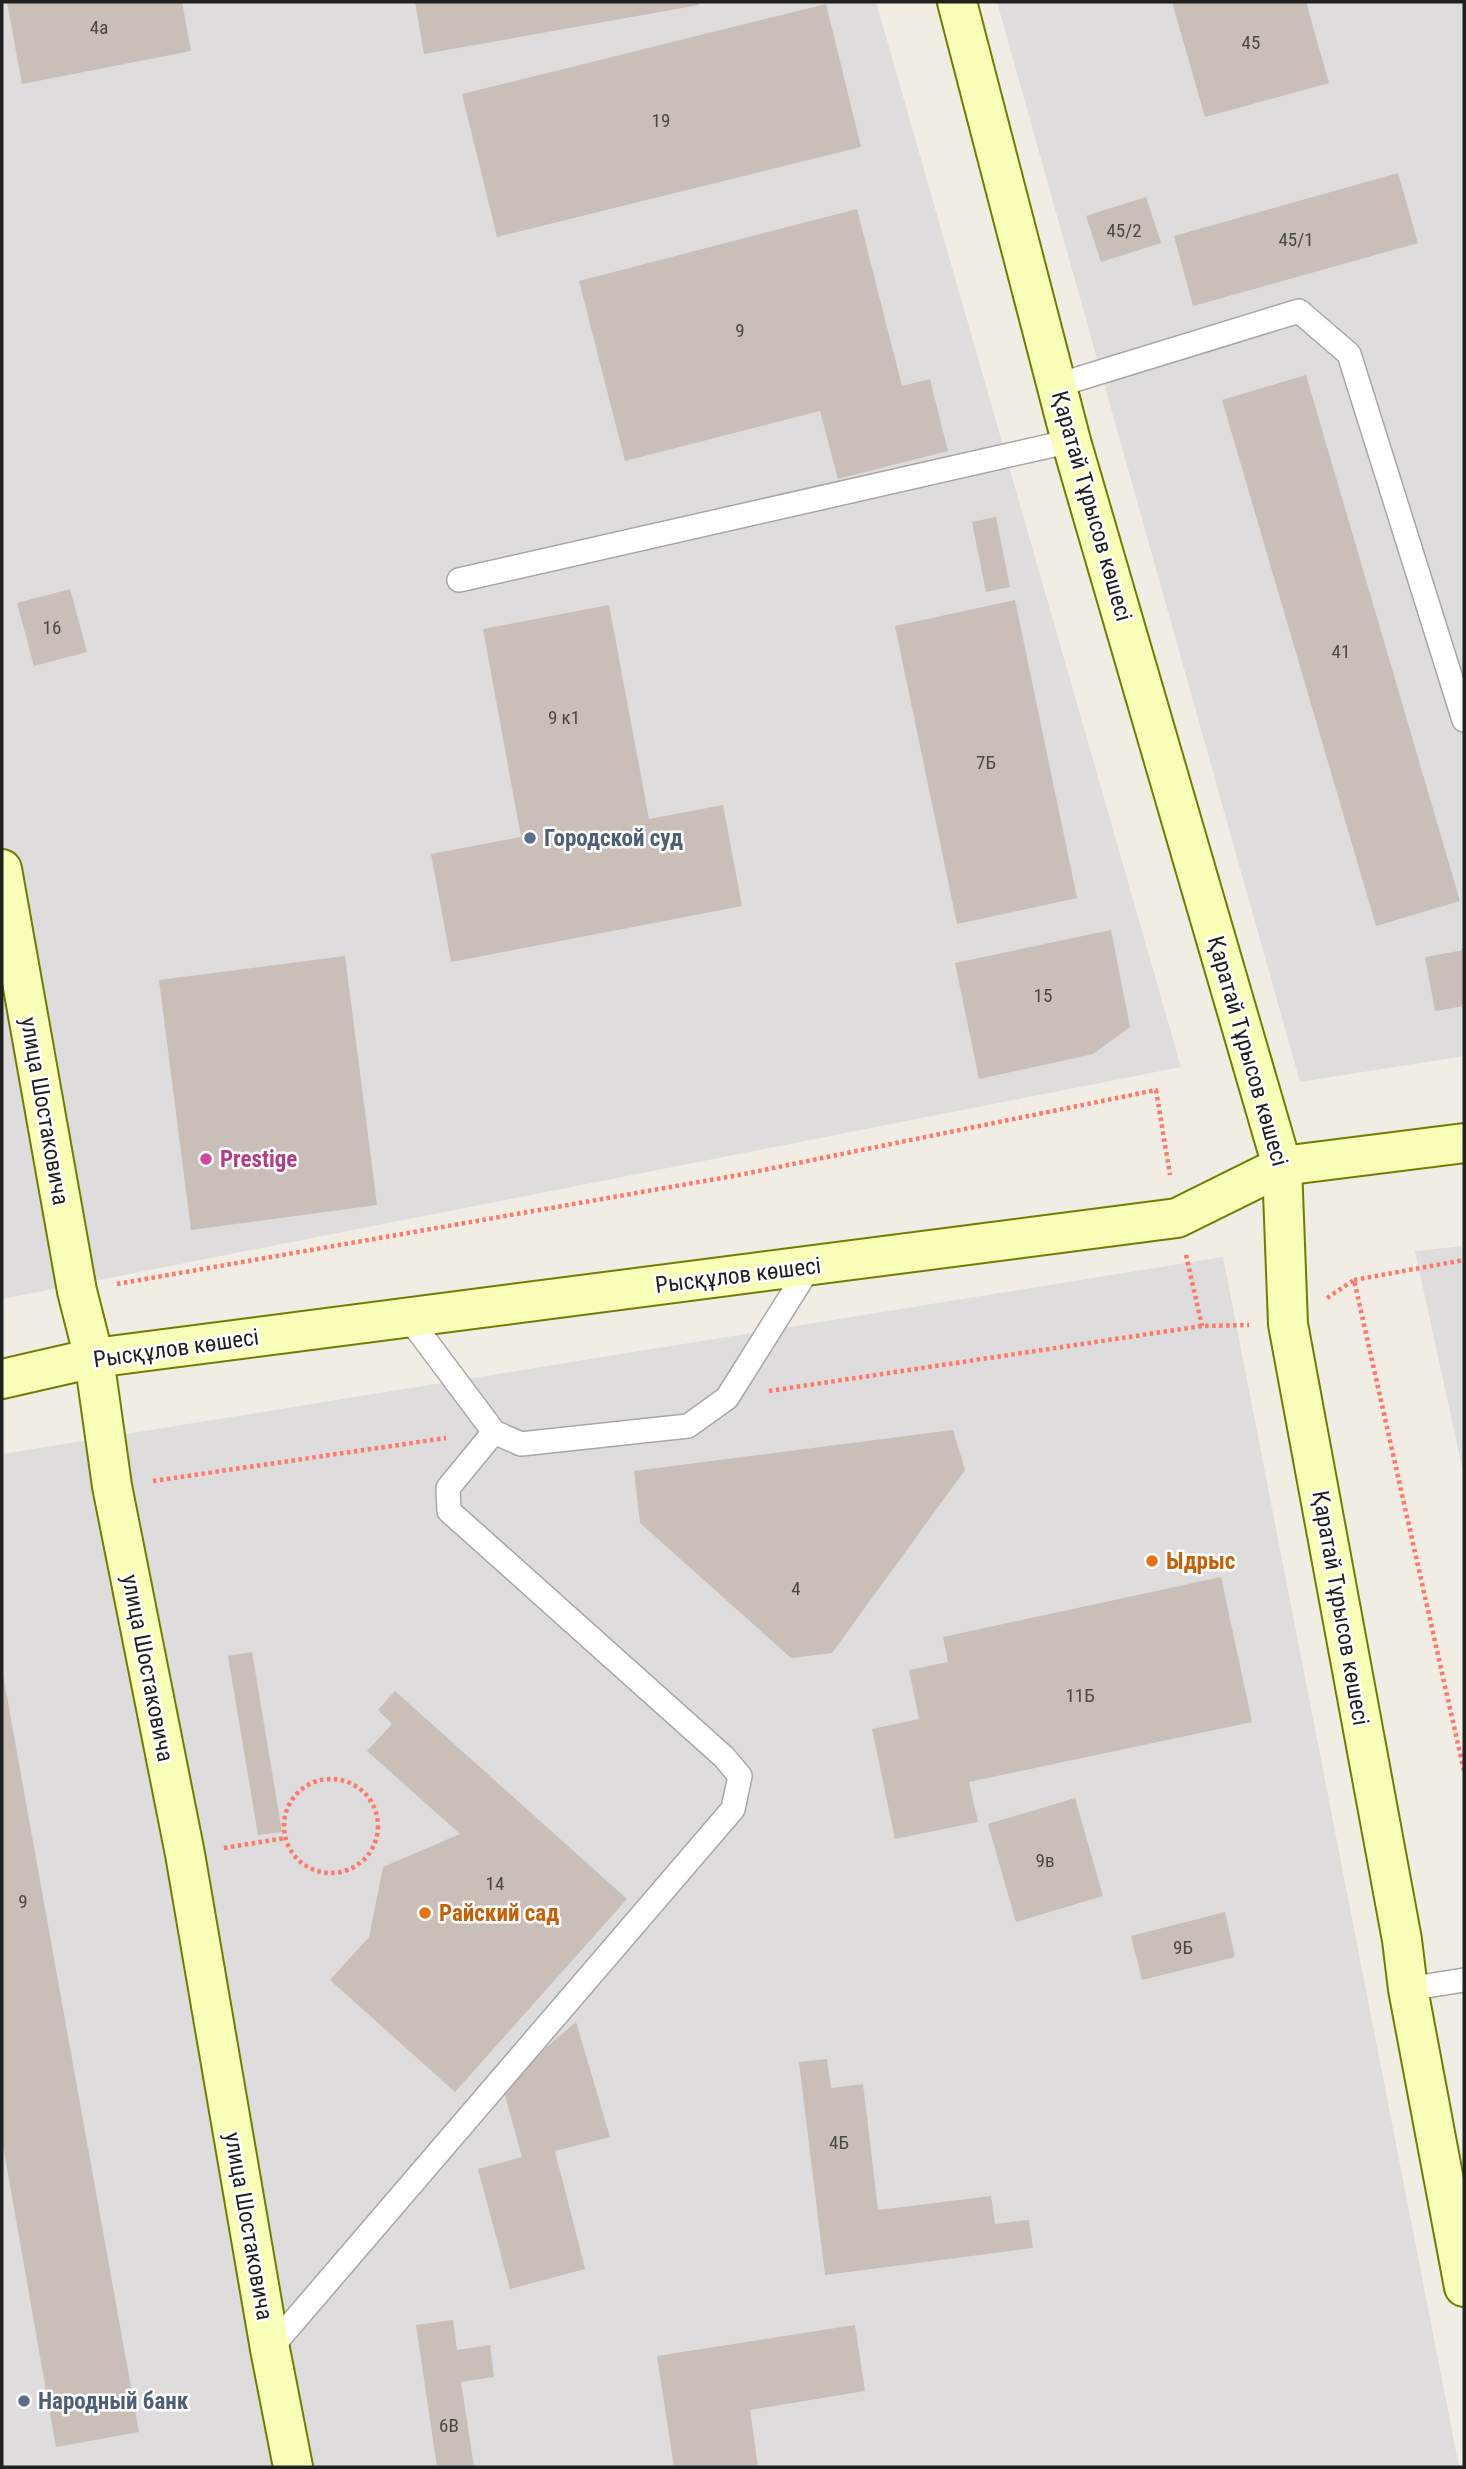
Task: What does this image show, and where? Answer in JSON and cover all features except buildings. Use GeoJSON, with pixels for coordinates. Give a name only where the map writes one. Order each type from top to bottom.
{"type":"FeatureCollection","features":[{"type":"Feature","properties":{"kind":"street","name":"Қаратай Тұрысов көшесі"},"geometry":{"type":"LineString","coordinates":[[957,2],[1071,441],[1282,1166],[1288,1324],[1464,2287]]}},
{"type":"Feature","properties":{"kind":"street","name":"улица Шостаковича"},"geometry":{"type":"LineString","coordinates":[[2,869],[77,1291],[94,1358],[112,1486],[185,1854],[270,2349],[293,2467]]}},
{"type":"Feature","properties":{"kind":"street","name":"Рысқұлов көшесі"},"geometry":{"type":"LineString","coordinates":[[2,1379],[94,1358],[1177,1218],[1282,1166],[1464,1143]]}},
{"type":"Feature","properties":{"kind":"lane"},"geometry":{"type":"LineString","coordinates":[[1058,385],[1299,311],[1349,354],[1464,720]]}},
{"type":"Feature","properties":{"kind":"lane"},"geometry":{"type":"LineString","coordinates":[[459,580],[1071,441]]}},
{"type":"Feature","properties":{"kind":"lane"},"geometry":{"type":"LineString","coordinates":[[408,1317],[494,1432],[521,1444],[688,1426],[727,1398],[810,1266]]}},
{"type":"Feature","properties":{"kind":"lane"},"geometry":{"type":"LineString","coordinates":[[270,2349],[733,1809],[740,1776],[724,1757],[449,1511],[448,1488],[494,1432]]}},
{"type":"Feature","properties":{"kind":"lane"},"geometry":{"type":"LineString","coordinates":[[1408,1989],[1464,1980]]}},
{"type":"Feature","properties":{"kind":"path"},"geometry":{"type":"LineString","coordinates":[[77,1291],[739,1175],[1156,1090],[1177,1218],[1202,1326]]}},
{"type":"Feature","properties":{"kind":"path"},"geometry":{"type":"LineString","coordinates":[[1354,1280],[1464,1260]]}},
{"type":"Feature","properties":{"kind":"path"},"geometry":{"type":"LineString","coordinates":[[337,1779],[358,1788],[374,1805],[379,1826],[373,1849],[358,1866],[337,1874],[314,1871],[295,1858],[285,1838],[285,1815],[290,1805],[296,1795],[314,1782],[337,1779]]}},
{"type":"Feature","properties":{"kind":"path"},"geometry":{"type":"LineString","coordinates":[[185,1854],[285,1838]]}},
{"type":"Feature","properties":{"kind":"shaded area"},"geometry":{"type":"Polygon","coordinates":[[[2,2],[876,2],[1181,1067],[2,1299],[2,2]]]}},
{"type":"Feature","properties":{"kind":"shaded area"},"geometry":{"type":"Polygon","coordinates":[[[997,2],[1464,2],[1464,1056],[1300,1082],[997,2]]]}},
{"type":"Feature","properties":{"kind":"shaded area"},"geometry":{"type":"Polygon","coordinates":[[[1464,1246],[1464,1476],[1415,1251],[1464,1246]]]}},
{"type":"Feature","properties":{"kind":"shaded area"},"geometry":{"type":"Polygon","coordinates":[[[1223,1257],[1459,2467],[2,2467],[2,1454],[1223,1257]]]}},
{"type":"Feature","properties":{"kind":"place","name":"Городской суд"},"geometry":{"type":"Point","coordinates":[530,838]}},
{"type":"Feature","properties":{"kind":"place","name":"Prestige"},"geometry":{"type":"Point","coordinates":[206,1159]}},
{"type":"Feature","properties":{"kind":"place","name":"Ыдрыс"},"geometry":{"type":"Point","coordinates":[1152,1561]}},
{"type":"Feature","properties":{"kind":"place","name":"Райский сад"},"geometry":{"type":"Point","coordinates":[425,1913]}},
{"type":"Feature","properties":{"kind":"place","name":"Народный банк"},"geometry":{"type":"Point","coordinates":[24,2401]}}]}
